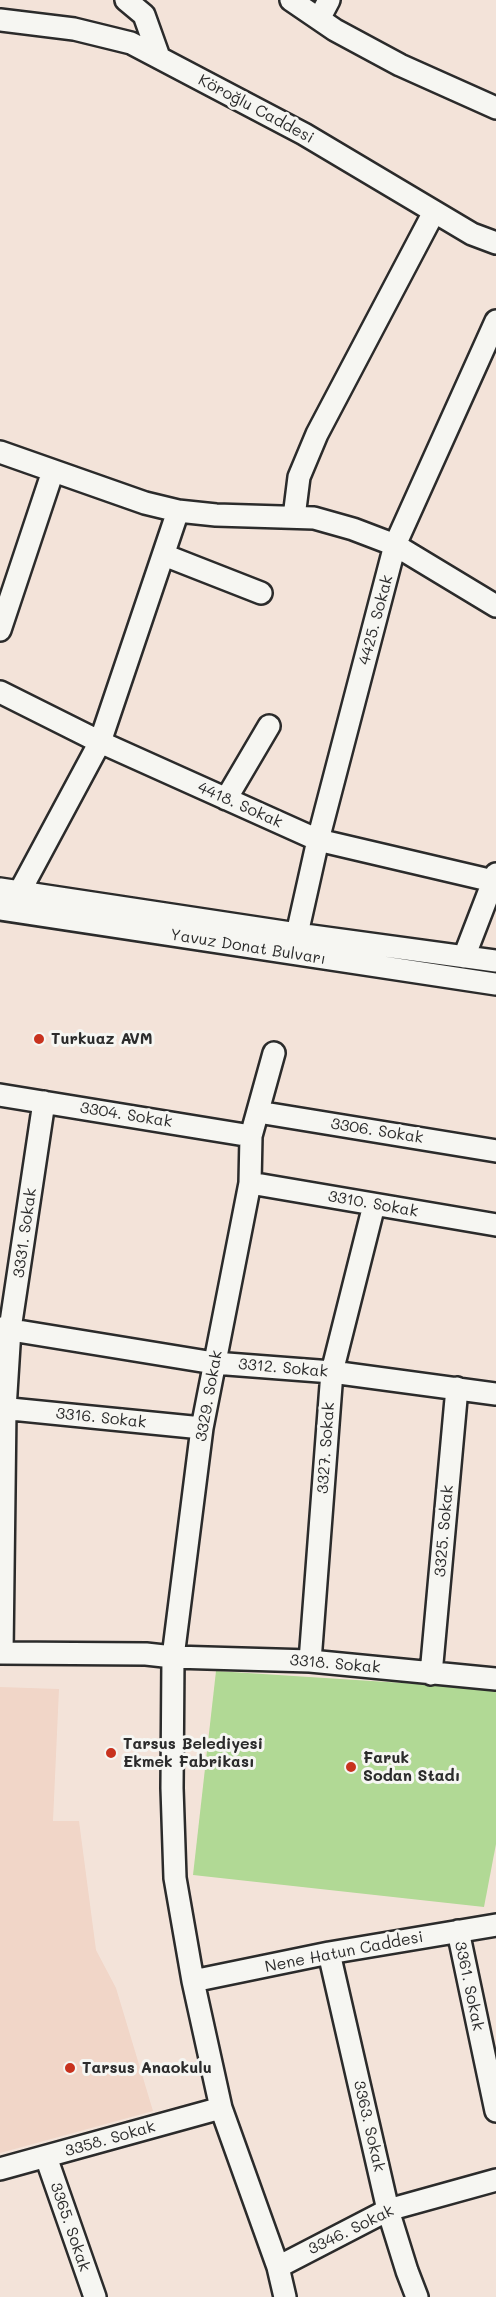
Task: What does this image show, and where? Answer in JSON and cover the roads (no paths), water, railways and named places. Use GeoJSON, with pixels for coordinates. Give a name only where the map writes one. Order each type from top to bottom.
{"type":"FeatureCollection","features":[{"type":"Feature","properties":{"kind":"street"},"geometry":{"type":"LineString","coordinates":[[126,0],[144,15],[159,57]]}},
{"type":"Feature","properties":{"kind":"street"},"geometry":{"type":"LineString","coordinates":[[291,0],[324,9],[400,64],[496,108]]}},
{"type":"Feature","properties":{"kind":"street","name":"Köroğlu Caddesi"},"geometry":{"type":"LineString","coordinates":[[0,20],[74,29],[131,43],[304,134],[472,234],[496,243]]}},
{"type":"Feature","properties":{"kind":"street"},"geometry":{"type":"LineString","coordinates":[[294,517],[299,477],[317,434],[434,212]]}},
{"type":"Feature","properties":{"kind":"street","name":"4425. Sokak"},"geometry":{"type":"LineString","coordinates":[[297,934],[318,840],[395,545],[496,321]]}},
{"type":"Feature","properties":{"kind":"street"},"geometry":{"type":"LineString","coordinates":[[0,452],[145,503],[178,511],[216,515],[314,518],[354,529],[395,545],[496,606]]}},
{"type":"Feature","properties":{"kind":"street"},"geometry":{"type":"LineString","coordinates":[[0,630],[53,471]]}},
{"type":"Feature","properties":{"kind":"street"},"geometry":{"type":"LineString","coordinates":[[10,890],[100,742],[178,511]]}},
{"type":"Feature","properties":{"kind":"street"},"geometry":{"type":"LineString","coordinates":[[164,555],[261,593]]}},
{"type":"Feature","properties":{"kind":"street","name":"4418. Sokak"},"geometry":{"type":"LineString","coordinates":[[0,692],[100,742],[318,840],[494,878]]}},
{"type":"Feature","properties":{"kind":"street"},"geometry":{"type":"LineString","coordinates":[[226,799],[269,726]]}},
{"type":"Feature","properties":{"kind":"street"},"geometry":{"type":"LineString","coordinates":[[464,957],[494,878]]}},
{"type":"Feature","properties":{"kind":"street","name":"Yavuz Donat Bulvarı"},"geometry":{"type":"LineString","coordinates":[[10,890],[297,934],[496,961]]}},
{"type":"Feature","properties":{"kind":"street","name":"Yavuz Donat Bulvarı"},"geometry":{"type":"LineString","coordinates":[[0,909],[496,984]]}},
{"type":"Feature","properties":{"kind":"street","name":"3329. Sokak"},"geometry":{"type":"LineString","coordinates":[[274,1053],[251,1136],[250,1183],[202,1428],[173,1657],[172,1788],[175,1878],[193,1981],[221,2108],[278,2267],[285,2297]]}},
{"type":"Feature","properties":{"kind":"street","name":"3304. Sokak"},"geometry":{"type":"LineString","coordinates":[[0,1095],[251,1136]]}},
{"type":"Feature","properties":{"kind":"street","name":"3331. Sokak"},"geometry":{"type":"LineString","coordinates":[[1,1653],[5,1328],[44,1102]]}},
{"type":"Feature","properties":{"kind":"street","name":"3306. Sokak"},"geometry":{"type":"LineString","coordinates":[[258,1112],[496,1150]]}},
{"type":"Feature","properties":{"kind":"street","name":"3310. Sokak"},"geometry":{"type":"LineString","coordinates":[[250,1183],[496,1224]]}},
{"type":"Feature","properties":{"kind":"street","name":"3327. Sokak"},"geometry":{"type":"LineString","coordinates":[[310,1661],[332,1372],[374,1205]]}},
{"type":"Feature","properties":{"kind":"street","name":"3312. Sokak"},"geometry":{"type":"LineString","coordinates":[[5,1328],[214,1363],[332,1372],[496,1394]]}},
{"type":"Feature","properties":{"kind":"street","name":"3325. Sokak"},"geometry":{"type":"LineString","coordinates":[[430,1674],[457,1388]]}},
{"type":"Feature","properties":{"kind":"street","name":"3316. Sokak"},"geometry":{"type":"LineString","coordinates":[[3,1408],[202,1428]]}},
{"type":"Feature","properties":{"kind":"street","name":"3318. Sokak"},"geometry":{"type":"LineString","coordinates":[[1,1653],[146,1654],[173,1657],[310,1661],[496,1679]]}},
{"type":"Feature","properties":{"kind":"street","name":"Nene Hatun Caddesi"},"geometry":{"type":"LineString","coordinates":[[193,1981],[329,1953],[496,1925]]}},
{"type":"Feature","properties":{"kind":"street","name":"3361. Sokak"},"geometry":{"type":"LineString","coordinates":[[458,1931],[496,2111]]}},
{"type":"Feature","properties":{"kind":"street","name":"3363. Sokak"},"geometry":{"type":"LineString","coordinates":[[329,1953],[388,2210],[417,2297]]}},
{"type":"Feature","properties":{"kind":"street","name":"3358. Sokak"},"geometry":{"type":"LineString","coordinates":[[0,2169],[221,2108]]}},
{"type":"Feature","properties":{"kind":"street","name":"3365. Sokak"},"geometry":{"type":"LineString","coordinates":[[46,2157],[94,2297]]}},
{"type":"Feature","properties":{"kind":"street","name":"3346. Sokak"},"geometry":{"type":"LineString","coordinates":[[278,2267],[388,2210],[496,2180]]}},
{"type":"Feature","properties":{"kind":"place","name":"Turkuaz AVM"},"geometry":{"type":"Point","coordinates":[39,1039]}},
{"type":"Feature","properties":{"kind":"place","name":"Tarsus Belediyesi Ekmek Fabrikası"},"geometry":{"type":"Point","coordinates":[111,1753]}},
{"type":"Feature","properties":{"kind":"place","name":"Faruk Sodan Stadı"},"geometry":{"type":"Point","coordinates":[351,1767]}},
{"type":"Feature","properties":{"kind":"place","name":"Tarsus Anaokulu"},"geometry":{"type":"Point","coordinates":[70,2068]}}]}
